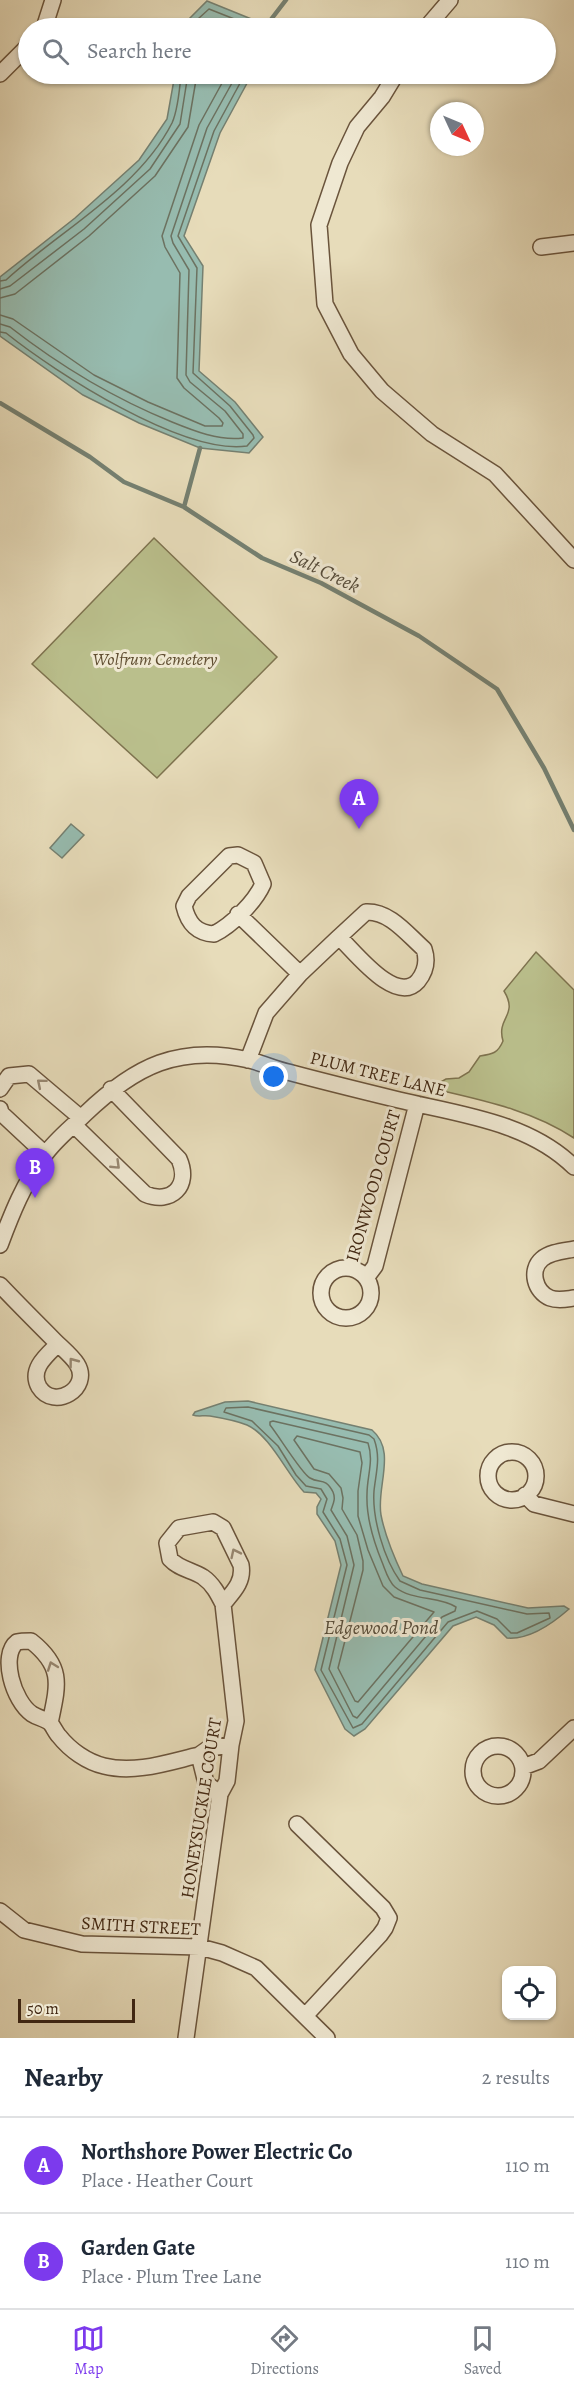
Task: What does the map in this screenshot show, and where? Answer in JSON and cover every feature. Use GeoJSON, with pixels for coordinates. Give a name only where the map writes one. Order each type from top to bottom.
{"type":"FeatureCollection","features":[{"type":"Feature","properties":{"kind":"street"},"geometry":{"type":"LineString","coordinates":[[47,18],[53,0]]}},
{"type":"Feature","properties":{"kind":"street"},"geometry":{"type":"LineString","coordinates":[[435,18],[450,0]]}},
{"type":"Feature","properties":{"kind":"street"},"geometry":{"type":"LineString","coordinates":[[0,74],[18,56]]}},
{"type":"Feature","properties":{"kind":"street"},"geometry":{"type":"LineString","coordinates":[[390,84],[357,127],[340,163],[319,225],[325,304],[351,354],[382,391],[432,434],[495,474],[574,560]]}},
{"type":"Feature","properties":{"kind":"street"},"geometry":{"type":"LineString","coordinates":[[541,247],[574,243]]}},
{"type":"Feature","properties":{"kind":"street"},"geometry":{"type":"LineString","coordinates":[[238,855],[254,863],[263,884],[259,893],[238,914],[222,930],[208,934],[190,924],[184,906],[189,896],[229,856],[238,855]]}},
{"type":"Feature","properties":{"kind":"street"},"geometry":{"type":"LineString","coordinates":[[248,1060],[266,1013],[300,974],[339,937],[366,912],[385,915],[424,950],[426,957],[423,975],[414,985],[404,989],[393,986],[383,980],[339,937]]}},
{"type":"Feature","properties":{"kind":"street"},"geometry":{"type":"LineString","coordinates":[[238,914],[300,974]]}},
{"type":"Feature","properties":{"kind":"street","name":"PLUM TREE LANE"},"geometry":{"type":"LineString","coordinates":[[0,1245],[16,1203],[45,1154],[111,1089],[138,1071],[158,1062],[181,1057],[208,1056],[248,1060],[523,1132],[544,1142],[574,1167]]}},
{"type":"Feature","properties":{"kind":"street"},"geometry":{"type":"LineString","coordinates":[[0,1089],[9,1076],[29,1074],[77,1121],[145,1194],[154,1198],[174,1193],[184,1178],[179,1159],[111,1089]]}},
{"type":"Feature","properties":{"kind":"street","name":"IRONWOOD COURT"},"geometry":{"type":"LineString","coordinates":[[366,1278],[375,1266],[417,1104]]}},
{"type":"Feature","properties":{"kind":"street"},"geometry":{"type":"LineString","coordinates":[[0,1109],[1,1113],[45,1154]]}},
{"type":"Feature","properties":{"kind":"street"},"geometry":{"type":"LineString","coordinates":[[574,1249],[543,1258],[534,1276],[539,1290],[549,1298],[558,1300],[574,1298]]}},
{"type":"Feature","properties":{"kind":"street"},"geometry":{"type":"LineString","coordinates":[[0,1285],[58,1344]]}},
{"type":"Feature","properties":{"kind":"street"},"geometry":{"type":"LineString","coordinates":[[525,1495],[534,1504],[574,1514]]}},
{"type":"Feature","properties":{"kind":"street","name":"HONEYSUCKLE COURT"},"geometry":{"type":"LineString","coordinates":[[186,2038],[220,1794],[227,1781],[236,1710],[223,1604],[215,1589],[206,1579],[182,1569],[170,1559],[168,1543],[179,1528],[213,1522],[223,1528],[242,1565],[242,1572],[240,1582],[223,1604]]}},
{"type":"Feature","properties":{"kind":"street"},"geometry":{"type":"LineString","coordinates":[[50,1723],[56,1688],[54,1666],[46,1652],[31,1641],[16,1643],[5,1654],[2,1670],[9,1688],[32,1714],[50,1723],[58,1736],[76,1752],[92,1761],[110,1768],[144,1767],[199,1755],[209,1748],[231,1745]]}},
{"type":"Feature","properties":{"kind":"street"},"geometry":{"type":"LineString","coordinates":[[523,1767],[539,1761],[574,1728]]}},
{"type":"Feature","properties":{"kind":"street"},"geometry":{"type":"LineString","coordinates":[[199,1755],[206,1783],[220,1794]]}},
{"type":"Feature","properties":{"kind":"street"},"geometry":{"type":"LineString","coordinates":[[297,1824],[383,1908],[388,1918],[380,1935],[304,2016]]}},
{"type":"Feature","properties":{"kind":"street","name":"SMITH STREET"},"geometry":{"type":"LineString","coordinates":[[0,1911],[24,1930],[82,1944],[200,1947],[222,1953],[256,1968],[327,2038]]}},
{"type":"Feature","properties":{"kind":"green space","name":"Wolfrum Cemetery"},"geometry":{"type":"Polygon","coordinates":[[[154,538],[277,657],[157,778],[32,664],[154,538]]]}},
{"type":"Feature","properties":{"kind":"green space"},"geometry":{"type":"Polygon","coordinates":[[[536,952],[574,990],[574,1138],[522,1113],[486,1101],[430,1088],[446,1079],[459,1078],[469,1072],[480,1056],[492,1054],[499,1048],[503,1041],[502,1027],[509,1006],[504,991],[536,952]]]}},
{"type":"Feature","properties":{"kind":"water"},"geometry":{"type":"Polygon","coordinates":[[[207,1],[249,18],[190,18],[207,1]]]}},
{"type":"Feature","properties":{"kind":"water"},"geometry":{"type":"Polygon","coordinates":[[[173,84],[247,84],[220,133],[184,236],[203,266],[199,371],[235,402],[263,437],[249,453],[200,448],[139,423],[83,395],[0,336],[0,277],[75,218],[139,160],[167,119],[173,84]]]}},
{"type":"Feature","properties":{"kind":"water"},"geometry":{"type":"Polygon","coordinates":[[[71,824],[84,835],[62,858],[50,848],[71,824]]]}},
{"type":"Feature","properties":{"kind":"water","name":"Edgewood Pond"},"geometry":{"type":"Polygon","coordinates":[[[248,1401],[372,1430],[379,1439],[385,1459],[381,1515],[390,1546],[403,1576],[422,1584],[528,1608],[564,1606],[569,1609],[540,1630],[516,1638],[507,1638],[494,1625],[476,1617],[453,1626],[365,1729],[354,1736],[345,1729],[315,1670],[341,1565],[335,1541],[317,1514],[317,1507],[321,1499],[316,1493],[304,1492],[271,1446],[255,1430],[229,1420],[193,1415],[195,1412],[225,1402],[248,1401]]]}},
{"type":"Feature","properties":{"kind":"waterway"},"geometry":{"type":"LineString","coordinates":[[272,18],[286,0]]}},
{"type":"Feature","properties":{"kind":"waterway","name":"Salt Creek"},"geometry":{"type":"LineString","coordinates":[[0,403],[90,457],[124,482],[184,507],[262,558],[321,583],[419,636],[497,689],[544,768],[574,830]]}},
{"type":"Feature","properties":{"kind":"waterway"},"geometry":{"type":"LineString","coordinates":[[184,507],[200,448]]}},
{"type":"Feature","properties":{"kind":"place","name":"Northshore Power Electric Co"},"geometry":{"type":"Point","coordinates":[359,829]}},
{"type":"Feature","properties":{"kind":"place","name":"Garden Gate"},"geometry":{"type":"Point","coordinates":[35,1198]}}]}
